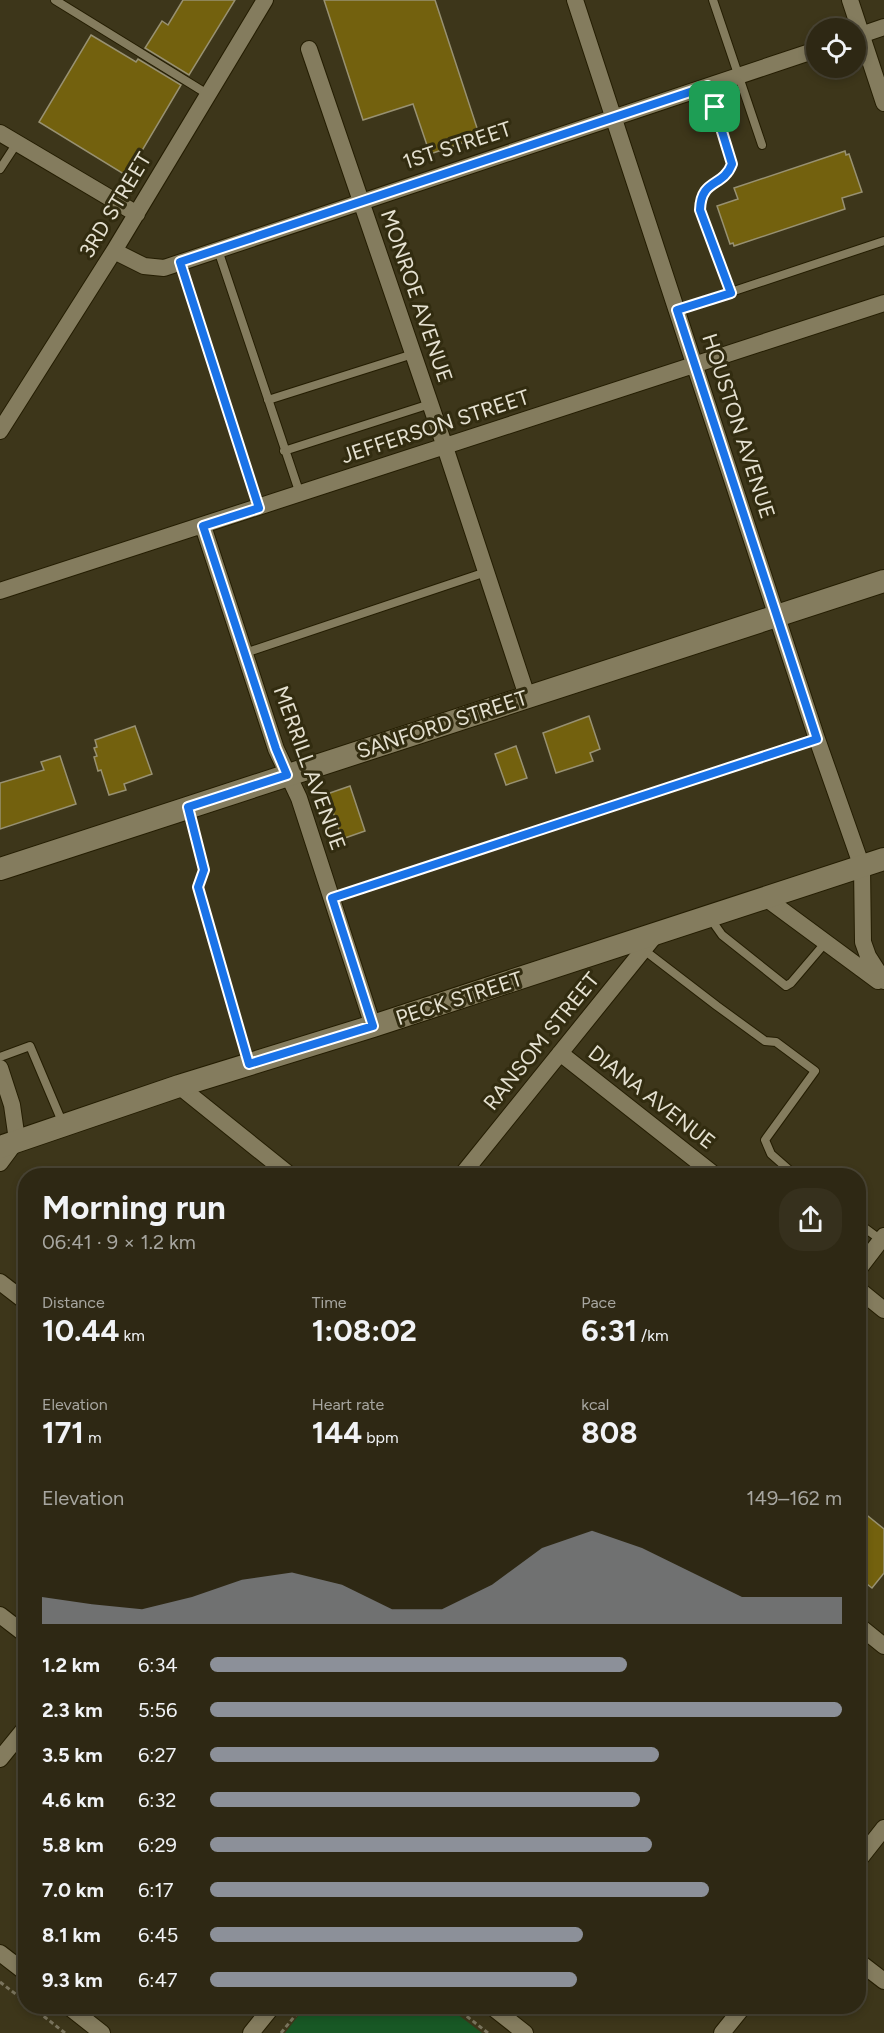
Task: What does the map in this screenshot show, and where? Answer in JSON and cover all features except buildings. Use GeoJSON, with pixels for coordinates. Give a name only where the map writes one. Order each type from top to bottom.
{"type":"FeatureCollection","features":[{"type":"Feature","properties":{"kind":"street","name":"3RD STREET"},"geometry":{"type":"LineString","coordinates":[[0,431],[137,214],[265,0]]}},
{"type":"Feature","properties":{"kind":"street","name":"HOUSTON AVENUE"},"geometry":{"type":"LineString","coordinates":[[575,0],[861,867],[863,942],[868,957],[884,983]]}},
{"type":"Feature","properties":{"kind":"street"},"geometry":{"type":"LineString","coordinates":[[849,0],[854,18]]}},
{"type":"Feature","properties":{"kind":"street"},"geometry":{"type":"LineString","coordinates":[[866,33],[884,27]]}},
{"type":"Feature","properties":{"kind":"street","name":"MONROE AVENUE"},"geometry":{"type":"LineString","coordinates":[[309,49],[445,447],[526,696]]}},
{"type":"Feature","properties":{"kind":"street","name":"1ST STREET"},"geometry":{"type":"LineString","coordinates":[[114,251],[144,266],[156,268],[180,262],[806,53]]}},
{"type":"Feature","properties":{"kind":"street"},"geometry":{"type":"LineString","coordinates":[[866,57],[884,104]]}},
{"type":"Feature","properties":{"kind":"street"},"geometry":{"type":"LineString","coordinates":[[0,132],[137,214]]}},
{"type":"Feature","properties":{"kind":"street","name":"JEFFERSON STREET"},"geometry":{"type":"LineString","coordinates":[[0,591],[884,303]]}},
{"type":"Feature","properties":{"kind":"street","name":"MERRILL AVENUE"},"geometry":{"type":"LineString","coordinates":[[203,526],[276,749],[299,798],[373,1026]]}},
{"type":"Feature","properties":{"kind":"street","name":"SANFORD STREET"},"geometry":{"type":"LineString","coordinates":[[0,869],[884,581]]}},
{"type":"Feature","properties":{"kind":"street","name":"PECK STREET"},"geometry":{"type":"LineString","coordinates":[[9,1143],[179,1086],[650,941],[710,918],[884,859]]}},
{"type":"Feature","properties":{"kind":"street"},"geometry":{"type":"LineString","coordinates":[[768,899],[884,983]]}},
{"type":"Feature","properties":{"kind":"street","name":"RANSOM STREET"},"geometry":{"type":"LineString","coordinates":[[467,1168],[650,941]]}},
{"type":"Feature","properties":{"kind":"street","name":"DIANA AVENUE"},"geometry":{"type":"LineString","coordinates":[[560,1053],[706,1168]]}},
{"type":"Feature","properties":{"kind":"street"},"geometry":{"type":"LineString","coordinates":[[0,1068],[12,1105],[9,1143],[0,1163]]}},
{"type":"Feature","properties":{"kind":"street"},"geometry":{"type":"LineString","coordinates":[[179,1086],[281,1168]]}},
{"type":"Feature","properties":{"kind":"street"},"geometry":{"type":"LineString","coordinates":[[866,1259],[882,1238]]}},
{"type":"Feature","properties":{"kind":"street"},"geometry":{"type":"LineString","coordinates":[[0,1282],[18,1296]]}},
{"type":"Feature","properties":{"kind":"street"},"geometry":{"type":"LineString","coordinates":[[866,1295],[884,1310]]}},
{"type":"Feature","properties":{"kind":"street"},"geometry":{"type":"LineString","coordinates":[[0,1615],[18,1629]]}},
{"type":"Feature","properties":{"kind":"street"},"geometry":{"type":"LineString","coordinates":[[866,1632],[884,1646]]}},
{"type":"Feature","properties":{"kind":"street"},"geometry":{"type":"LineString","coordinates":[[0,1759],[18,1738]]}},
{"type":"Feature","properties":{"kind":"street"},"geometry":{"type":"LineString","coordinates":[[866,1851],[884,1828]]}},
{"type":"Feature","properties":{"kind":"street"},"geometry":{"type":"LineString","coordinates":[[0,1953],[18,1967]]}},
{"type":"Feature","properties":{"kind":"street"},"geometry":{"type":"LineString","coordinates":[[866,1967],[884,1981]]}},
{"type":"Feature","properties":{"kind":"street"},"geometry":{"type":"LineString","coordinates":[[78,2014],[102,2033]]}},
{"type":"Feature","properties":{"kind":"street"},"geometry":{"type":"LineString","coordinates":[[251,2033],[266,2014]]}},
{"type":"Feature","properties":{"kind":"street"},"geometry":{"type":"LineString","coordinates":[[501,2014],[525,2033]]}},
{"type":"Feature","properties":{"kind":"street"},"geometry":{"type":"LineString","coordinates":[[722,2033],[737,2014]]}},
{"type":"Feature","properties":{"kind":"lane"},"geometry":{"type":"LineString","coordinates":[[55,0],[208,95]]}},
{"type":"Feature","properties":{"kind":"lane"},"geometry":{"type":"LineString","coordinates":[[713,0],[762,145]]}},
{"type":"Feature","properties":{"kind":"lane"},"geometry":{"type":"LineString","coordinates":[[708,86],[732,164],[728,174],[707,186],[700,199],[700,210],[731,293]]}},
{"type":"Feature","properties":{"kind":"lane"},"geometry":{"type":"LineString","coordinates":[[0,169],[17,143]]}},
{"type":"Feature","properties":{"kind":"lane"},"geometry":{"type":"LineString","coordinates":[[677,310],[884,241]]}},
{"type":"Feature","properties":{"kind":"lane"},"geometry":{"type":"LineString","coordinates":[[218,250],[300,494]]}},
{"type":"Feature","properties":{"kind":"lane"},"geometry":{"type":"LineString","coordinates":[[180,262],[259,508]]}},
{"type":"Feature","properties":{"kind":"lane"},"geometry":{"type":"LineString","coordinates":[[268,400],[413,354]]}},
{"type":"Feature","properties":{"kind":"lane"},"geometry":{"type":"LineString","coordinates":[[284,451],[430,404]]}},
{"type":"Feature","properties":{"kind":"lane"},"geometry":{"type":"LineString","coordinates":[[245,652],[486,572]]}},
{"type":"Feature","properties":{"kind":"lane"},"geometry":{"type":"LineString","coordinates":[[332,898],[817,739]]}},
{"type":"Feature","properties":{"kind":"lane"},"geometry":{"type":"LineString","coordinates":[[188,807],[204,870],[198,887],[249,1064]]}},
{"type":"Feature","properties":{"kind":"lane"},"geometry":{"type":"LineString","coordinates":[[710,918],[722,935],[786,986],[826,942]]}},
{"type":"Feature","properties":{"kind":"lane"},"geometry":{"type":"LineString","coordinates":[[650,941],[746,1027],[765,1041],[776,1042],[815,1071],[765,1140],[771,1154],[787,1168]]}},
{"type":"Feature","properties":{"kind":"lane"},"geometry":{"type":"LineString","coordinates":[[0,1057],[30,1046],[64,1124]]}},
{"type":"Feature","properties":{"kind":"lane"},"geometry":{"type":"LineString","coordinates":[[866,1228],[882,1238]]}},
{"type":"Feature","properties":{"kind":"path"},"geometry":{"type":"LineString","coordinates":[[0,1982],[18,1996]]}},
{"type":"Feature","properties":{"kind":"path"},"geometry":{"type":"LineString","coordinates":[[41,2014],[65,2033]]}},
{"type":"Feature","properties":{"kind":"path"},"geometry":{"type":"LineString","coordinates":[[281,2033],[296,2014]]}},
{"type":"Feature","properties":{"kind":"path"},"geometry":{"type":"LineString","coordinates":[[464,2014],[488,2033]]}},
{"type":"Feature","properties":{"kind":"green space"},"geometry":{"type":"Polygon","coordinates":[[[300,2014],[457,2014],[482,2033],[285,2033],[300,2014]]]}},
{"type":"Feature","properties":{"kind":"route"},"geometry":{"type":"LineString","coordinates":[[708,86],[715,107],[732,164],[728,174],[707,186],[700,199],[700,210],[731,293],[677,310],[817,739],[332,898],[373,1026],[249,1064],[198,887],[204,870],[188,807],[287,775],[276,749],[203,526],[259,508],[180,262],[708,86]]}}]}
